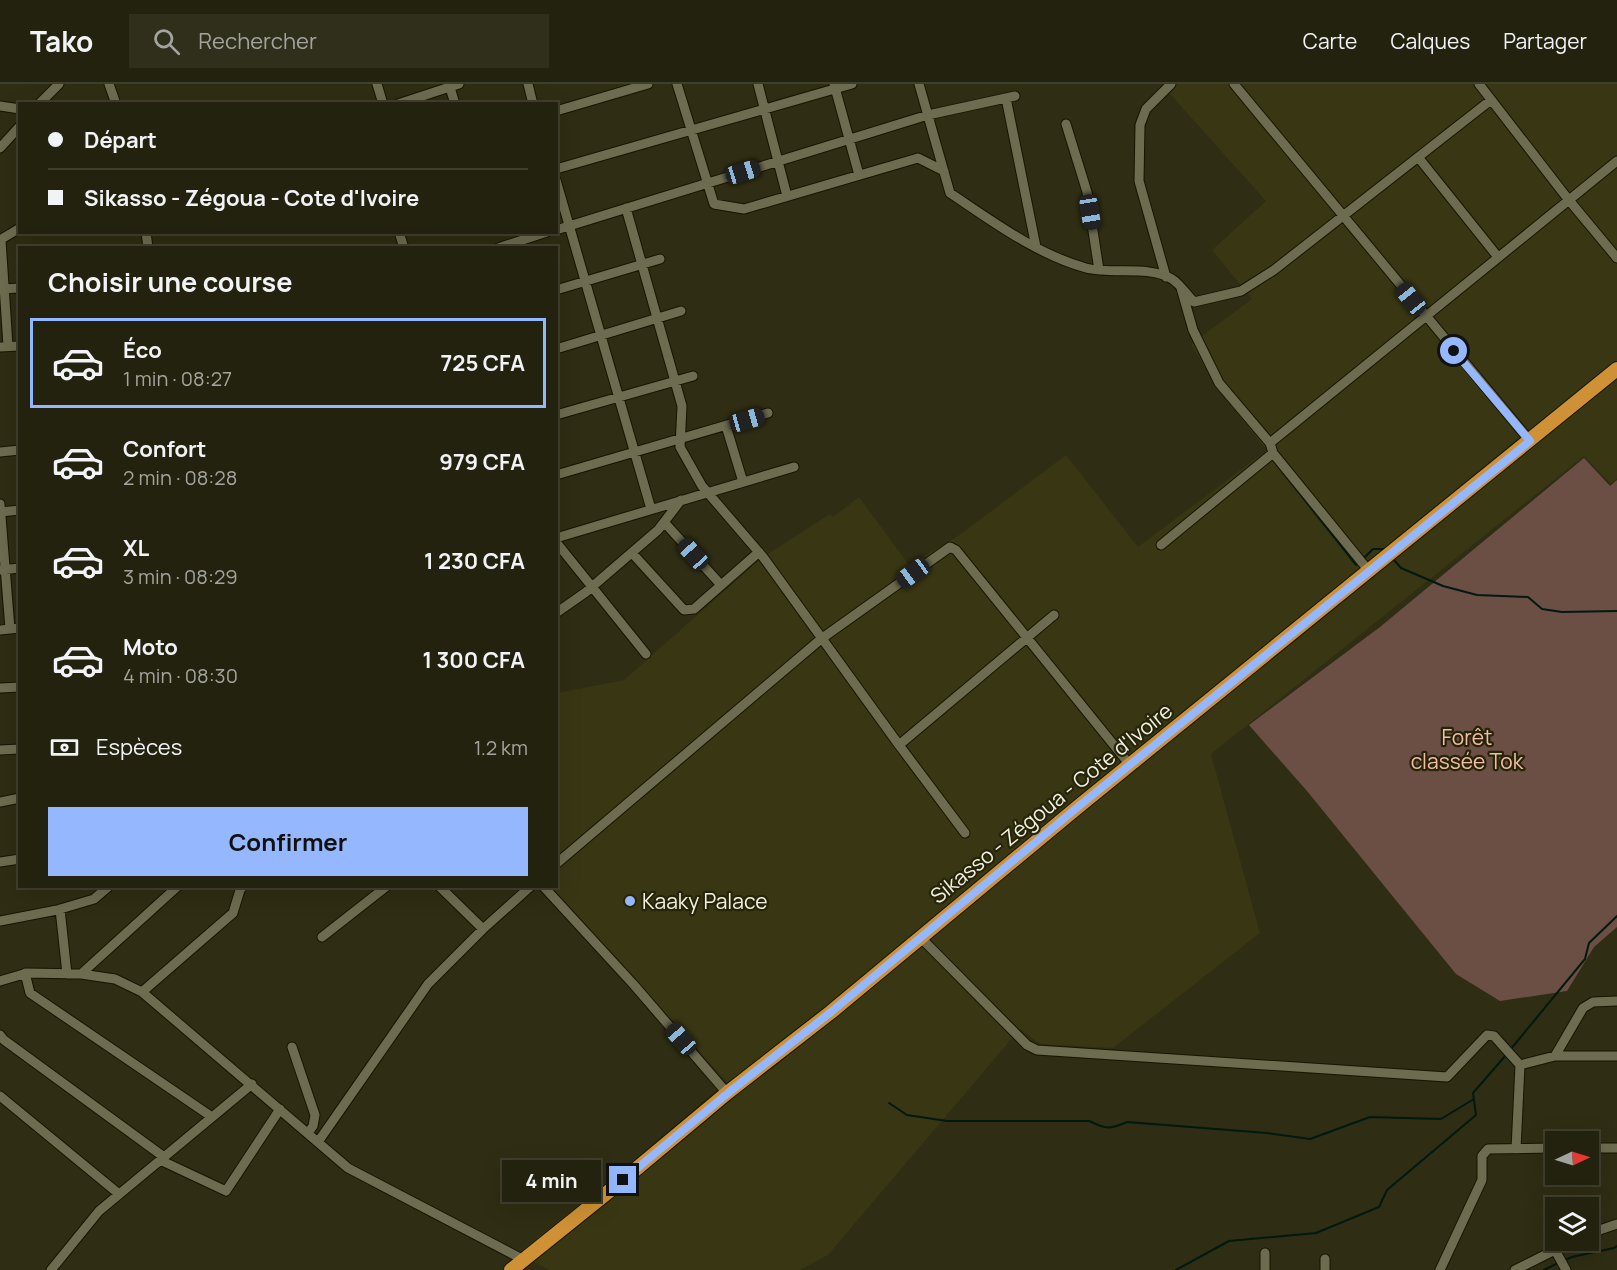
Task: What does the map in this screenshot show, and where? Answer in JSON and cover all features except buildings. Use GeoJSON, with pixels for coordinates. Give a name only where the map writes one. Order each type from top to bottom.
{"type":"FeatureCollection","features":[{"type":"Feature","properties":{"kind":"highway","name":"Sikasso - Zégoua - Cote d'Ivoire"},"geometry":{"type":"LineString","coordinates":[[511,1270],[831,1012],[1130,765],[1617,369]]}},
{"type":"Feature","properties":{"kind":"street"},"geometry":{"type":"LineString","coordinates":[[41,102],[59,84]]}},
{"type":"Feature","properties":{"kind":"street"},"geometry":{"type":"LineString","coordinates":[[109,84],[115,102]]}},
{"type":"Feature","properties":{"kind":"street"},"geometry":{"type":"LineString","coordinates":[[376,84],[382,102]]}},
{"type":"Feature","properties":{"kind":"street"},"geometry":{"type":"LineString","coordinates":[[528,84],[533,102]]}},
{"type":"Feature","properties":{"kind":"street"},"geometry":{"type":"LineString","coordinates":[[558,110],[648,84]]}},
{"type":"Feature","properties":{"kind":"street"},"geometry":{"type":"LineString","coordinates":[[677,84],[714,204],[744,209],[918,158],[944,171]]}},
{"type":"Feature","properties":{"kind":"street"},"geometry":{"type":"LineString","coordinates":[[758,84],[787,196]]}},
{"type":"Feature","properties":{"kind":"street"},"geometry":{"type":"LineString","coordinates":[[558,168],[835,86],[852,84]]}},
{"type":"Feature","properties":{"kind":"street"},"geometry":{"type":"LineString","coordinates":[[919,84],[950,193],[1020,240],[1086,268],[1118,272],[1155,272],[1173,279],[1194,302],[1241,291],[1274,270],[1491,100]]}},
{"type":"Feature","properties":{"kind":"street"},"geometry":{"type":"LineString","coordinates":[[1166,277],[1139,182],[1140,125],[1146,109],[1171,84]]}},
{"type":"Feature","properties":{"kind":"street"},"geometry":{"type":"LineString","coordinates":[[1234,84],[1424,316],[1530,441]]}},
{"type":"Feature","properties":{"kind":"street"},"geometry":{"type":"LineString","coordinates":[[1479,84],[1617,258]]}},
{"type":"Feature","properties":{"kind":"street"},"geometry":{"type":"LineString","coordinates":[[404,102],[453,85],[455,102]]}},
{"type":"Feature","properties":{"kind":"street"},"geometry":{"type":"LineString","coordinates":[[835,86],[860,175]]}},
{"type":"Feature","properties":{"kind":"street"},"geometry":{"type":"LineString","coordinates":[[558,229],[928,115],[1010,97],[1036,247]]}},
{"type":"Feature","properties":{"kind":"street"},"geometry":{"type":"LineString","coordinates":[[0,106],[18,109]]}},
{"type":"Feature","properties":{"kind":"street"},"geometry":{"type":"LineString","coordinates":[[1066,124],[1087,192],[1099,270]]}},
{"type":"Feature","properties":{"kind":"street"},"geometry":{"type":"LineString","coordinates":[[0,148],[18,128]]}},
{"type":"Feature","properties":{"kind":"street"},"geometry":{"type":"LineString","coordinates":[[1418,158],[1498,257]]}},
{"type":"Feature","properties":{"kind":"street"},"geometry":{"type":"LineString","coordinates":[[1270,443],[1617,161]]}},
{"type":"Feature","properties":{"kind":"street"},"geometry":{"type":"LineString","coordinates":[[558,186],[651,509]]}},
{"type":"Feature","properties":{"kind":"street"},"geometry":{"type":"LineString","coordinates":[[626,208],[682,406],[680,447],[708,492],[759,552],[965,833]]}},
{"type":"Feature","properties":{"kind":"street"},"geometry":{"type":"LineString","coordinates":[[4,347],[1,240],[18,229]]}},
{"type":"Feature","properties":{"kind":"street"},"geometry":{"type":"LineString","coordinates":[[504,246],[541,234]]}},
{"type":"Feature","properties":{"kind":"street"},"geometry":{"type":"LineString","coordinates":[[558,289],[660,259]]}},
{"type":"Feature","properties":{"kind":"street"},"geometry":{"type":"LineString","coordinates":[[2,289],[18,288]]}},
{"type":"Feature","properties":{"kind":"street"},"geometry":{"type":"LineString","coordinates":[[1181,288],[1193,330],[1219,383],[1270,443],[1274,453],[1369,571]]}},
{"type":"Feature","properties":{"kind":"street"},"geometry":{"type":"LineString","coordinates":[[558,348],[681,311]]}},
{"type":"Feature","properties":{"kind":"street"},"geometry":{"type":"LineString","coordinates":[[558,414],[693,376]]}},
{"type":"Feature","properties":{"kind":"street"},"geometry":{"type":"LineString","coordinates":[[558,473],[768,414]]}},
{"type":"Feature","properties":{"kind":"street"},"geometry":{"type":"LineString","coordinates":[[726,426],[742,482]]}},
{"type":"Feature","properties":{"kind":"street"},"geometry":{"type":"LineString","coordinates":[[0,452],[18,450]]}},
{"type":"Feature","properties":{"kind":"street"},"geometry":{"type":"LineString","coordinates":[[1161,545],[1274,453]]}},
{"type":"Feature","properties":{"kind":"street"},"geometry":{"type":"LineString","coordinates":[[558,539],[794,467]]}},
{"type":"Feature","properties":{"kind":"street"},"geometry":{"type":"LineString","coordinates":[[558,612],[658,530],[681,500]]}},
{"type":"Feature","properties":{"kind":"street"},"geometry":{"type":"LineString","coordinates":[[0,504],[3,570],[10,629]]}},
{"type":"Feature","properties":{"kind":"street"},"geometry":{"type":"LineString","coordinates":[[0,512],[18,510]]}},
{"type":"Feature","properties":{"kind":"street"},"geometry":{"type":"LineString","coordinates":[[664,522],[722,585]]}},
{"type":"Feature","properties":{"kind":"street"},"geometry":{"type":"LineString","coordinates":[[558,543],[646,654]]}},
{"type":"Feature","properties":{"kind":"street"},"geometry":{"type":"LineString","coordinates":[[558,862],[821,639],[950,547],[956,550],[1130,765]]}},
{"type":"Feature","properties":{"kind":"street"},"geometry":{"type":"LineString","coordinates":[[632,553],[684,610],[694,609],[759,552]]}},
{"type":"Feature","properties":{"kind":"street"},"geometry":{"type":"LineString","coordinates":[[3,570],[18,568]]}},
{"type":"Feature","properties":{"kind":"street"},"geometry":{"type":"LineString","coordinates":[[899,745],[1054,615]]}},
{"type":"Feature","properties":{"kind":"street"},"geometry":{"type":"LineString","coordinates":[[0,688],[18,687]]}},
{"type":"Feature","properties":{"kind":"street"},"geometry":{"type":"LineString","coordinates":[[0,750],[18,749]]}},
{"type":"Feature","properties":{"kind":"street"},"geometry":{"type":"LineString","coordinates":[[0,802],[18,798]]}},
{"type":"Feature","properties":{"kind":"street"},"geometry":{"type":"LineString","coordinates":[[0,862],[18,859]]}},
{"type":"Feature","properties":{"kind":"street"},"geometry":{"type":"LineString","coordinates":[[0,921],[60,909],[94,899],[107,888]]}},
{"type":"Feature","properties":{"kind":"street"},"geometry":{"type":"LineString","coordinates":[[81,974],[176,888]]}},
{"type":"Feature","properties":{"kind":"street"},"geometry":{"type":"LineString","coordinates":[[142,992],[233,913],[242,888]]}},
{"type":"Feature","properties":{"kind":"street"},"geometry":{"type":"LineString","coordinates":[[322,937],[384,888]]}},
{"type":"Feature","properties":{"kind":"street"},"geometry":{"type":"LineString","coordinates":[[441,888],[483,929]]}},
{"type":"Feature","properties":{"kind":"street"},"geometry":{"type":"LineString","coordinates":[[318,1142],[428,984],[483,929],[529,888]]}},
{"type":"Feature","properties":{"kind":"street"},"geometry":{"type":"LineString","coordinates":[[545,888],[634,985],[728,1093]]}},
{"type":"Feature","properties":{"kind":"street"},"geometry":{"type":"LineString","coordinates":[[60,909],[68,974]]}},
{"type":"Feature","properties":{"kind":"street"},"geometry":{"type":"LineString","coordinates":[[921,938],[1027,1045],[1036,1050],[1447,1077],[1487,1035],[1494,1036],[1520,1065],[1516,1149]]}},
{"type":"Feature","properties":{"kind":"street"},"geometry":{"type":"LineString","coordinates":[[0,969],[1,980],[25,973],[81,974],[115,979],[142,992],[348,1168],[524,1260]]}},
{"type":"Feature","properties":{"kind":"street"},"geometry":{"type":"LineString","coordinates":[[25,973],[30,993],[212,1117]]}},
{"type":"Feature","properties":{"kind":"street"},"geometry":{"type":"LineString","coordinates":[[1555,1056],[1583,1008],[1593,1002],[1617,1001]]}},
{"type":"Feature","properties":{"kind":"street"},"geometry":{"type":"LineString","coordinates":[[0,1035],[162,1158],[226,1191],[280,1109]]}},
{"type":"Feature","properties":{"kind":"street"},"geometry":{"type":"LineString","coordinates":[[291,1047],[315,1115],[313,1126],[308,1133]]}},
{"type":"Feature","properties":{"kind":"street"},"geometry":{"type":"LineString","coordinates":[[1520,1065],[1555,1056],[1617,1056]]}},
{"type":"Feature","properties":{"kind":"street"},"geometry":{"type":"LineString","coordinates":[[51,1270],[99,1211],[252,1084]]}},
{"type":"Feature","properties":{"kind":"street"},"geometry":{"type":"LineString","coordinates":[[0,1096],[119,1194]]}},
{"type":"Feature","properties":{"kind":"street"},"geometry":{"type":"LineString","coordinates":[[1440,1270],[1482,1180],[1484,1152],[1488,1149],[1545,1148]]}},
{"type":"Feature","properties":{"kind":"street"},"geometry":{"type":"LineString","coordinates":[[1599,1148],[1617,1148]]}},
{"type":"Feature","properties":{"kind":"street"},"geometry":{"type":"LineString","coordinates":[[1599,1230],[1617,1224]]}},
{"type":"Feature","properties":{"kind":"street"},"geometry":{"type":"LineString","coordinates":[[1265,1253],[1265,1270]]}},
{"type":"Feature","properties":{"kind":"street"},"geometry":{"type":"LineString","coordinates":[[1325,1259],[1325,1270]]}},
{"type":"Feature","properties":{"kind":"street"},"geometry":{"type":"LineString","coordinates":[[1515,1270],[1561,1261]]}},
{"type":"Feature","properties":{"kind":"shaded area"},"geometry":{"type":"Polygon","coordinates":[[[1161,84],[1617,84],[1617,478],[1611,484],[1584,456],[1211,754],[1260,933],[1113,1048],[1040,1044],[1020,1029],[828,1255],[800,1270],[549,1270],[518,1253],[729,1084],[552,888],[558,888],[558,693],[624,680],[763,557],[830,514],[833,517],[859,497],[909,565],[958,536],[1066,455],[1138,547],[1267,450],[1219,391],[1191,344],[1252,299],[1212,250],[1266,201],[1161,84]]]}},
{"type":"Feature","properties":{"kind":"green space","name":"Forêt classée Tok"},"geometry":{"type":"Polygon","coordinates":[[[1584,458],[1610,486],[1617,480],[1617,927],[1594,947],[1567,991],[1500,1001],[1456,974],[1307,791],[1249,725],[1380,627],[1584,458]]]}},
{"type":"Feature","properties":{"kind":"waterway"},"geometry":{"type":"LineString","coordinates":[[1273,460],[1356,565]]}},
{"type":"Feature","properties":{"kind":"waterway"},"geometry":{"type":"LineString","coordinates":[[1365,557],[1373,549],[1384,549]]}},
{"type":"Feature","properties":{"kind":"waterway"},"geometry":{"type":"LineString","coordinates":[[1394,560],[1401,568],[1443,586],[1477,595],[1528,597],[1542,609],[1562,612],[1617,611]]}},
{"type":"Feature","properties":{"kind":"waterway"},"geometry":{"type":"LineString","coordinates":[[1510,1050],[1585,959],[1589,943],[1617,916]]}},
{"type":"Feature","properties":{"kind":"waterway"},"geometry":{"type":"LineString","coordinates":[[1176,1270],[1229,1241],[1316,1233],[1379,1207],[1387,1190],[1476,1115],[1473,1093],[1506,1055]]}},
{"type":"Feature","properties":{"kind":"waterway"},"geometry":{"type":"LineString","coordinates":[[889,1103],[907,1115],[947,1121],[1089,1121],[1108,1128],[1127,1122],[1267,1133],[1310,1139],[1370,1117],[1441,1119],[1474,1099]]}},
{"type":"Feature","properties":{"kind":"waterway"},"geometry":{"type":"LineString","coordinates":[[1563,1261],[1617,1246]]}},
{"type":"Feature","properties":{"kind":"waterway"},"geometry":{"type":"LineString","coordinates":[[1544,1270],[1558,1263]]}},
{"type":"Feature","properties":{"kind":"place","name":"Kaaky Palace"},"geometry":{"type":"Point","coordinates":[630,901]}},
{"type":"Feature","properties":{"kind":"route"},"geometry":{"type":"LineString","coordinates":[[623,1180],[831,1012],[1079,806],[1530,441],[1454,351]]}}]}
